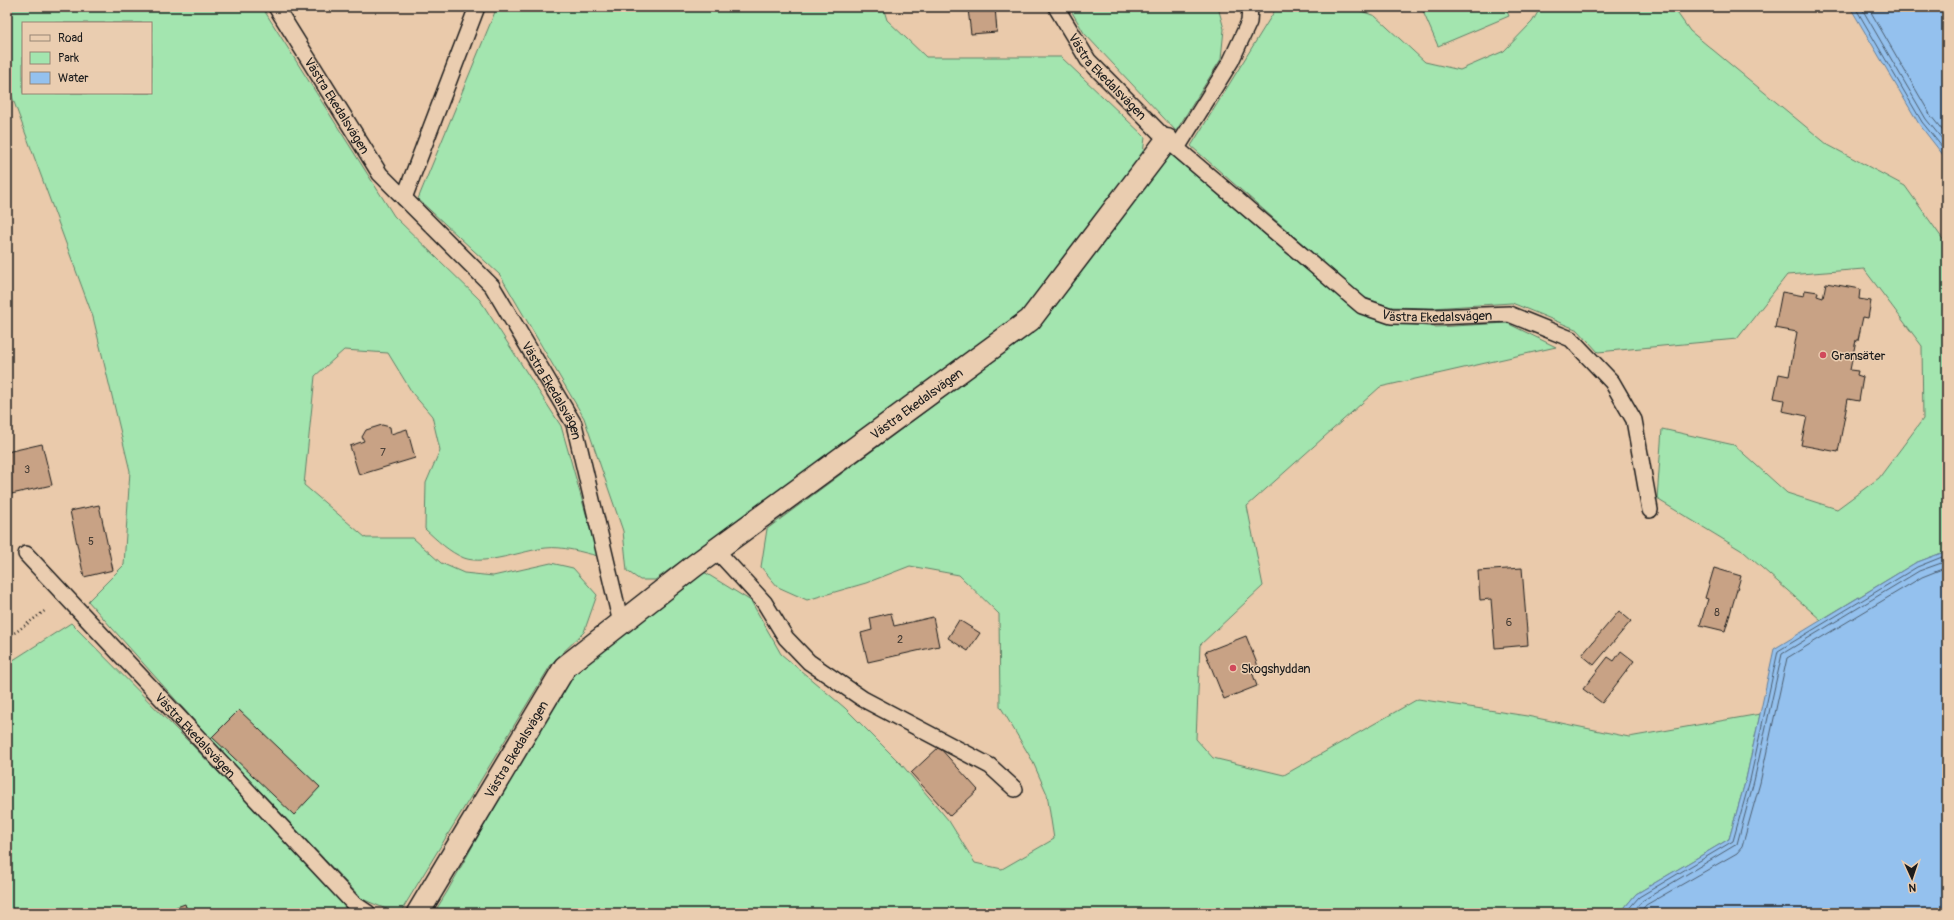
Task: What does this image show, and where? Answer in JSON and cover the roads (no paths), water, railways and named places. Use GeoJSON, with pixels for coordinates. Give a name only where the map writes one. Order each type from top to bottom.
{"type":"FeatureCollection","features":[{"type":"Feature","properties":{"kind":"street","name":"Västra Ekedalsvägen"},"geometry":{"type":"LineString","coordinates":[[418,913],[565,667],[716,550],[1030,320],[1172,144]]}},
{"type":"Feature","properties":{"kind":"lane","name":"Västra Ekedalsvägen"},"geometry":{"type":"LineString","coordinates":[[276,7],[380,174],[492,286],[574,424],[621,623]]}},
{"type":"Feature","properties":{"kind":"lane"},"geometry":{"type":"LineString","coordinates":[[404,198],[477,7]]}},
{"type":"Feature","properties":{"kind":"lane","name":"Västra Ekedalsvägen"},"geometry":{"type":"LineString","coordinates":[[1056,7],[1088,60],[1172,144],[1362,306],[1391,316],[1434,318],[1509,314],[1571,339],[1612,382],[1634,420],[1650,510]]}},
{"type":"Feature","properties":{"kind":"lane"},"geometry":{"type":"LineString","coordinates":[[1172,144],[1231,61],[1249,22],[1250,7]]}},
{"type":"Feature","properties":{"kind":"lane"},"geometry":{"type":"LineString","coordinates":[[716,550],[764,602],[786,638],[809,662],[863,699],[990,766],[1015,789]]}},
{"type":"Feature","properties":{"kind":"lane","name":"Västra Ekedalsvägen"},"geometry":{"type":"LineString","coordinates":[[26,554],[353,903],[368,913]]}},
{"type":"Feature","properties":{"kind":"water"},"geometry":{"type":"Polygon","coordinates":[[[1850,7],[1947,7],[1947,160],[1919,124],[1850,7]]]}},
{"type":"Feature","properties":{"kind":"water"},"geometry":{"type":"Polygon","coordinates":[[[1947,551],[1947,913],[1620,913],[1636,894],[1729,839],[1746,779],[1774,649],[1915,563],[1947,551]]]}},
{"type":"Feature","properties":{"kind":"place","name":"Gransäter"},"geometry":{"type":"Point","coordinates":[1823,355]}},
{"type":"Feature","properties":{"kind":"place","name":"Skogshyddan"},"geometry":{"type":"Point","coordinates":[1233,668]}}]}
